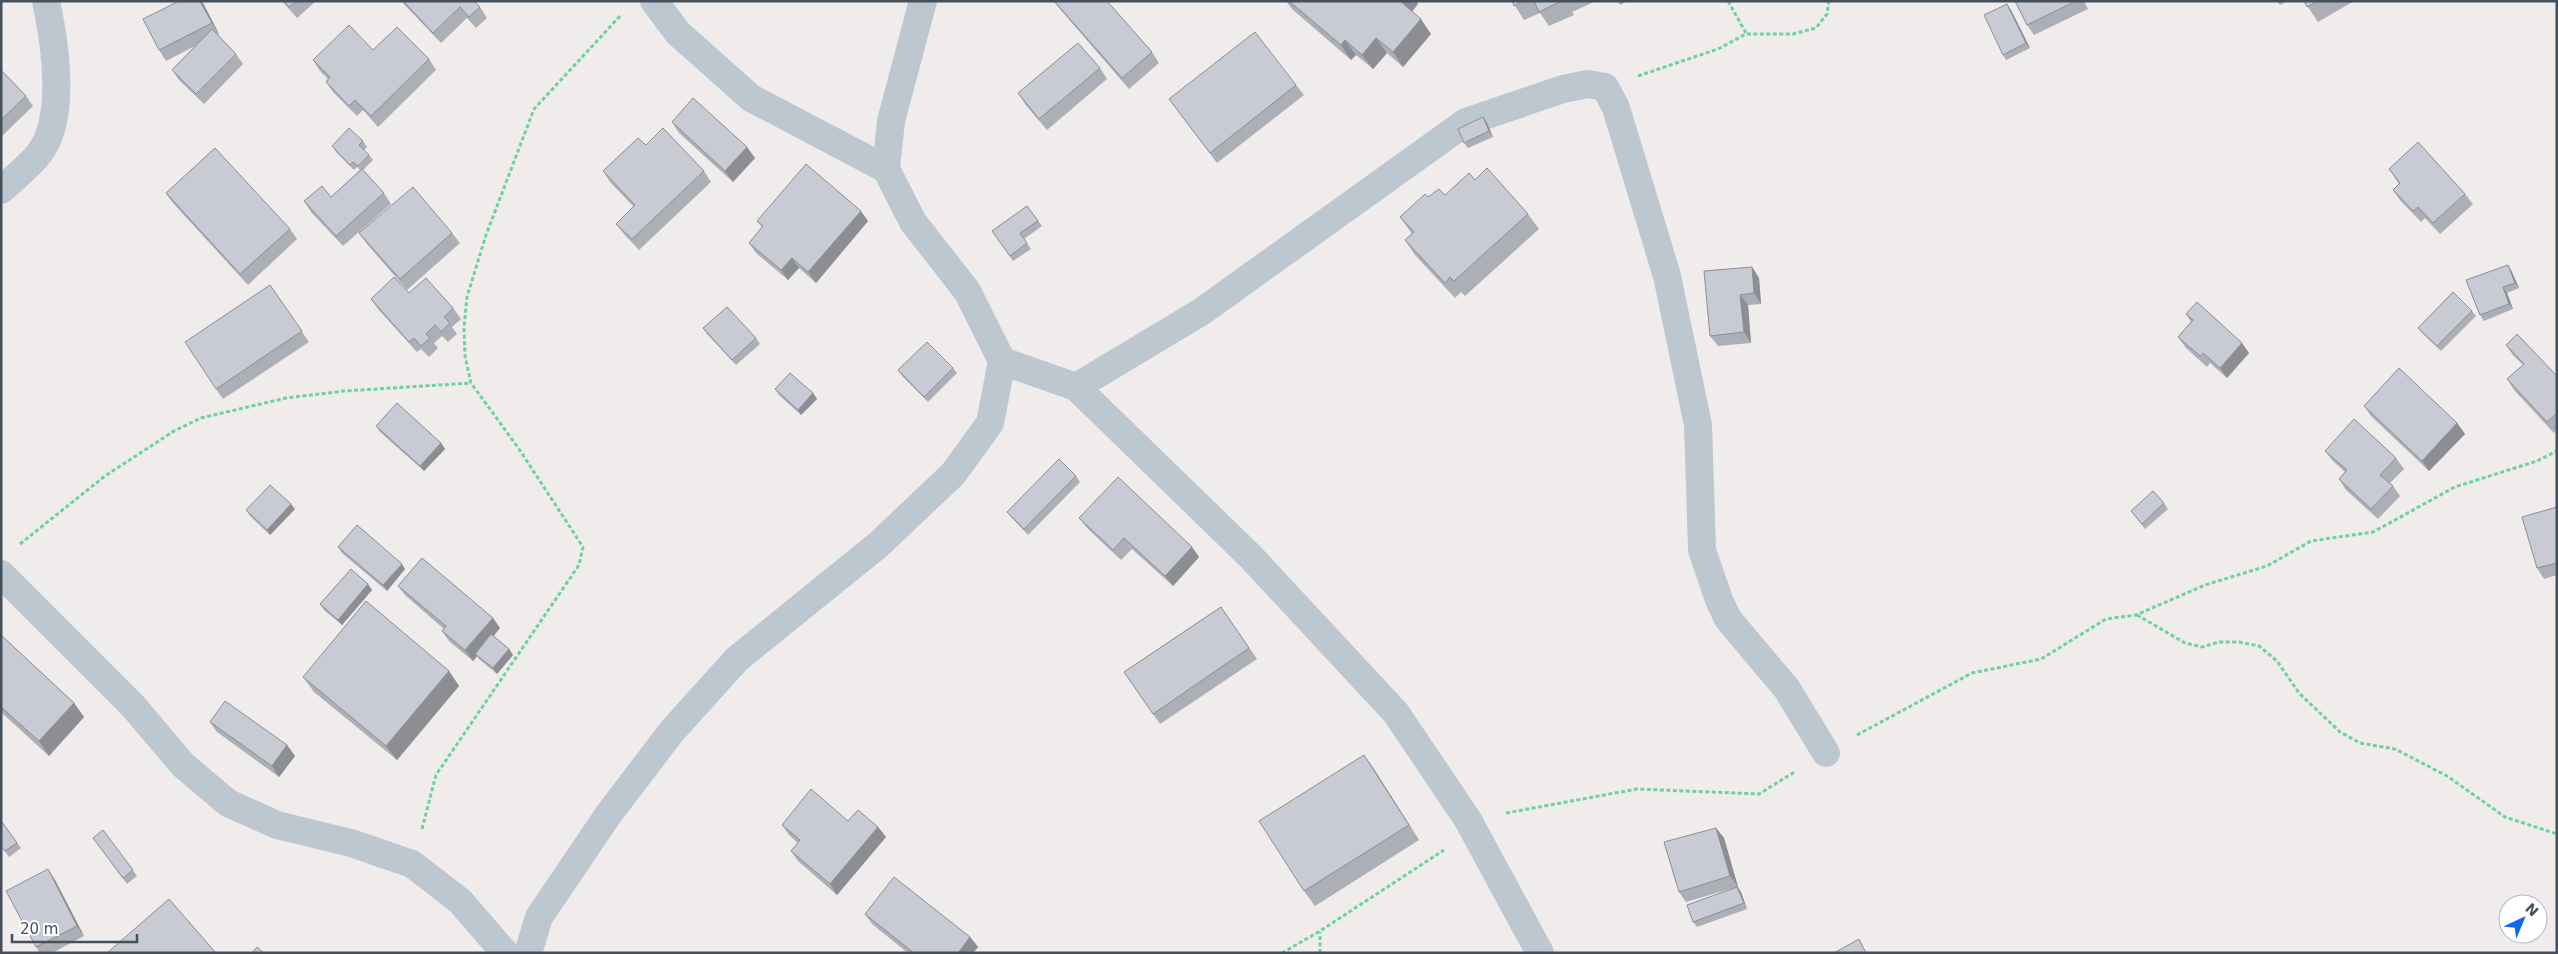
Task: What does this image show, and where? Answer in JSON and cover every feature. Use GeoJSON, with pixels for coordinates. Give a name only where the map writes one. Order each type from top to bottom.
{"type":"FeatureCollection","features":[{"type":"Feature","properties":{"kind":"street"},"geometry":{"type":"LineString","coordinates":[[1,190],[39,154],[53,128],[56,72],[52,28],[46,1]]}},
{"type":"Feature","properties":{"kind":"street"},"geometry":{"type":"LineString","coordinates":[[654,1],[678,33],[751,98],[886,169]]}},
{"type":"Feature","properties":{"kind":"street"},"geometry":{"type":"LineString","coordinates":[[528,953],[539,917],[608,815],[672,731],[737,660],[878,545],[953,474],[990,423],[1002,361],[967,291],[913,222],[886,169],[891,121],[923,1]]}},
{"type":"Feature","properties":{"kind":"street"},"geometry":{"type":"LineString","coordinates":[[1076,387],[1201,312],[1466,122],[1562,89],[1588,84],[1605,87],[1616,108],[1668,276],[1698,425],[1702,550],[1719,600],[1728,619],[1787,690],[1826,752]]}},
{"type":"Feature","properties":{"kind":"street"},"geometry":{"type":"LineString","coordinates":[[1002,361],[1076,387],[1250,556],[1396,714],[1471,826],[1540,953]]}},
{"type":"Feature","properties":{"kind":"street"},"geometry":{"type":"LineString","coordinates":[[1,574],[133,706],[183,765],[228,803],[277,825],[351,843],[412,864],[460,902],[505,953]]}},
{"type":"Feature","properties":{"kind":"path"},"geometry":{"type":"LineString","coordinates":[[1728,1],[1746,34]]}},
{"type":"Feature","properties":{"kind":"path"},"geometry":{"type":"LineString","coordinates":[[1605,87],[1718,49],[1746,34],[1793,34],[1816,28],[1826,14],[1829,1]]}},
{"type":"Feature","properties":{"kind":"path"},"geometry":{"type":"LineString","coordinates":[[412,864],[436,775],[579,565],[583,547],[519,449],[471,383],[465,356],[464,328],[468,297],[486,235],[534,109],[626,8]]}},
{"type":"Feature","properties":{"kind":"path"},"geometry":{"type":"LineString","coordinates":[[16,547],[105,476],[174,430],[201,418],[286,398],[471,383]]}},
{"type":"Feature","properties":{"kind":"path"},"geometry":{"type":"LineString","coordinates":[[1282,953],[1320,931],[1471,826],[1562,801],[1637,789],[1759,794],[1826,752],[1972,672],[2041,659],[2106,619],[2136,615],[2205,585],[2267,566],[2311,541],[2373,532],[2455,487],[2537,461],[2557,451]]}},
{"type":"Feature","properties":{"kind":"path"},"geometry":{"type":"LineString","coordinates":[[2136,615],[2185,643],[2202,647],[2219,642],[2239,642],[2259,646],[2277,661],[2299,693],[2340,732],[2360,742],[2395,749],[2446,776],[2505,817],[2557,834]]}},
{"type":"Feature","properties":{"kind":"path"},"geometry":{"type":"LineString","coordinates":[[1320,931],[1320,953]]}},
{"type":"Feature","properties":{"kind":"building"},"geometry":{"type":"Polygon","coordinates":[[[179,1],[200,1],[212,23],[159,50],[143,19],[179,1]]]}},
{"type":"Feature","properties":{"kind":"building"},"geometry":{"type":"Polygon","coordinates":[[[284,1],[297,1],[289,7],[284,1]]]}},
{"type":"Feature","properties":{"kind":"building"},"geometry":{"type":"Polygon","coordinates":[[[403,1],[474,1],[480,7],[469,17],[460,7],[433,33],[403,1]]]}},
{"type":"Feature","properties":{"kind":"building"},"geometry":{"type":"Polygon","coordinates":[[[1054,1],[1107,1],[1152,52],[1122,78],[1054,1]]]}},
{"type":"Feature","properties":{"kind":"building"},"geometry":{"type":"Polygon","coordinates":[[[1289,1],[1400,1],[1421,19],[1393,52],[1376,38],[1362,55],[1345,40],[1341,45],[1289,1]]]}},
{"type":"Feature","properties":{"kind":"building"},"geometry":{"type":"Polygon","coordinates":[[[1512,1],[1523,1],[1514,6],[1512,1]]]}},
{"type":"Feature","properties":{"kind":"building"},"geometry":{"type":"Polygon","coordinates":[[[1534,1],[1561,1],[1539,12],[1534,1]]]}},
{"type":"Feature","properties":{"kind":"building"},"geometry":{"type":"Polygon","coordinates":[[[2015,1],[2076,1],[2027,25],[2015,1]]]}},
{"type":"Feature","properties":{"kind":"building"},"geometry":{"type":"Polygon","coordinates":[[[2304,1],[2318,1],[2307,7],[2304,1]]]}},
{"type":"Feature","properties":{"kind":"building"},"geometry":{"type":"Polygon","coordinates":[[[2007,4],[2026,43],[2003,55],[1984,15],[2007,4]]]}},
{"type":"Feature","properties":{"kind":"building"},"geometry":{"type":"Polygon","coordinates":[[[349,25],[373,50],[397,27],[429,59],[371,116],[355,100],[349,106],[326,82],[330,77],[313,60],[349,25]]]}},
{"type":"Feature","properties":{"kind":"building"},"geometry":{"type":"Polygon","coordinates":[[[212,29],[236,54],[196,94],[172,70],[212,29]]]}},
{"type":"Feature","properties":{"kind":"building"},"geometry":{"type":"Polygon","coordinates":[[[1255,32],[1296,85],[1210,153],[1169,99],[1255,32]]]}},
{"type":"Feature","properties":{"kind":"building"},"geometry":{"type":"Polygon","coordinates":[[[1078,43],[1100,68],[1039,119],[1018,93],[1078,43]]]}},
{"type":"Feature","properties":{"kind":"building"},"geometry":{"type":"Polygon","coordinates":[[[1,70],[26,96],[1,120],[1,70]]]}},
{"type":"Feature","properties":{"kind":"building"},"geometry":{"type":"Polygon","coordinates":[[[693,98],[747,147],[725,171],[672,122],[693,98]]]}},
{"type":"Feature","properties":{"kind":"building"},"geometry":{"type":"Polygon","coordinates":[[[1483,117],[1489,131],[1464,143],[1458,129],[1483,117]]]}},
{"type":"Feature","properties":{"kind":"building"},"geometry":{"type":"Polygon","coordinates":[[[349,128],[363,141],[359,145],[369,155],[358,166],[353,162],[350,165],[332,146],[349,128]]]}},
{"type":"Feature","properties":{"kind":"building"},"geometry":{"type":"Polygon","coordinates":[[[663,128],[704,171],[632,239],[616,224],[635,205],[603,171],[638,138],[646,145],[663,128]]]}},
{"type":"Feature","properties":{"kind":"building"},"geometry":{"type":"Polygon","coordinates":[[[2418,142],[2465,194],[2433,223],[2418,207],[2413,211],[2393,190],[2400,183],[2389,169],[2418,142]]]}},
{"type":"Feature","properties":{"kind":"building"},"geometry":{"type":"Polygon","coordinates":[[[215,148],[290,229],[240,274],[166,193],[215,148]]]}},
{"type":"Feature","properties":{"kind":"building"},"geometry":{"type":"Polygon","coordinates":[[[806,164],[861,211],[808,272],[792,258],[781,270],[749,243],[763,226],[757,221],[806,164]]]}},
{"type":"Feature","properties":{"kind":"building"},"geometry":{"type":"Polygon","coordinates":[[[1487,168],[1528,214],[1454,281],[1450,277],[1445,283],[1405,240],[1414,232],[1400,217],[1425,194],[1428,197],[1439,189],[1445,195],[1469,173],[1475,180],[1487,168]]]}},
{"type":"Feature","properties":{"kind":"building"},"geometry":{"type":"Polygon","coordinates":[[[362,169],[384,193],[336,236],[304,201],[322,186],[331,197],[362,169]]]}},
{"type":"Feature","properties":{"kind":"building"},"geometry":{"type":"Polygon","coordinates":[[[413,187],[452,233],[400,279],[359,233],[413,187]]]}},
{"type":"Feature","properties":{"kind":"building"},"geometry":{"type":"Polygon","coordinates":[[[1027,206],[1038,221],[1020,233],[1027,243],[1010,256],[992,231],[1027,206]]]}},
{"type":"Feature","properties":{"kind":"building"},"geometry":{"type":"Polygon","coordinates":[[[2508,265],[2515,283],[2503,287],[2509,304],[2480,315],[2466,280],[2508,265]]]}},
{"type":"Feature","properties":{"kind":"building"},"geometry":{"type":"Polygon","coordinates":[[[1752,267],[1754,293],[1740,295],[1744,332],[1710,336],[1704,271],[1752,267]]]}},
{"type":"Feature","properties":{"kind":"building"},"geometry":{"type":"Polygon","coordinates":[[[394,277],[409,293],[426,278],[453,308],[444,317],[450,323],[441,332],[435,325],[426,334],[430,338],[421,346],[414,338],[409,342],[371,299],[394,277]]]}},
{"type":"Feature","properties":{"kind":"building"},"geometry":{"type":"Polygon","coordinates":[[[270,285],[302,331],[216,389],[185,342],[270,285]]]}},
{"type":"Feature","properties":{"kind":"building"},"geometry":{"type":"Polygon","coordinates":[[[2453,292],[2472,311],[2437,346],[2418,328],[2453,292]]]}},
{"type":"Feature","properties":{"kind":"building"},"geometry":{"type":"Polygon","coordinates":[[[2197,302],[2242,343],[2220,368],[2203,353],[2200,356],[2178,337],[2193,320],[2186,314],[2197,302]]]}},
{"type":"Feature","properties":{"kind":"building"},"geometry":{"type":"Polygon","coordinates":[[[727,307],[756,338],[732,360],[703,328],[727,307]]]}},
{"type":"Feature","properties":{"kind":"building"},"geometry":{"type":"Polygon","coordinates":[[[2517,334],[2557,376],[2557,413],[2547,422],[2507,379],[2524,364],[2506,345],[2517,334]]]}},
{"type":"Feature","properties":{"kind":"building"},"geometry":{"type":"Polygon","coordinates":[[[927,342],[953,368],[924,397],[898,370],[927,342]]]}},
{"type":"Feature","properties":{"kind":"building"},"geometry":{"type":"Polygon","coordinates":[[[2399,368],[2457,423],[2422,461],[2364,406],[2399,368]]]}},
{"type":"Feature","properties":{"kind":"building"},"geometry":{"type":"Polygon","coordinates":[[[790,373],[813,393],[798,410],[775,389],[790,373]]]}},
{"type":"Feature","properties":{"kind":"building"},"geometry":{"type":"Polygon","coordinates":[[[397,403],[441,443],[420,466],[376,426],[397,403]]]}},
{"type":"Feature","properties":{"kind":"building"},"geometry":{"type":"Polygon","coordinates":[[[2354,419],[2396,458],[2380,475],[2393,486],[2371,509],[2339,479],[2347,470],[2325,451],[2354,419]]]}},
{"type":"Feature","properties":{"kind":"building"},"geometry":{"type":"Polygon","coordinates":[[[1059,459],[1076,476],[1024,529],[1007,512],[1059,459]]]}},
{"type":"Feature","properties":{"kind":"building"},"geometry":{"type":"Polygon","coordinates":[[[1118,477],[1192,547],[1165,576],[1124,538],[1113,550],[1079,518],[1118,477]]]}},
{"type":"Feature","properties":{"kind":"building"},"geometry":{"type":"Polygon","coordinates":[[[270,485],[291,504],[267,530],[246,510],[270,485]]]}},
{"type":"Feature","properties":{"kind":"building"},"geometry":{"type":"Polygon","coordinates":[[[2153,491],[2164,503],[2142,524],[2131,511],[2153,491]]]}},
{"type":"Feature","properties":{"kind":"building"},"geometry":{"type":"Polygon","coordinates":[[[2557,507],[2557,563],[2537,568],[2522,517],[2557,507]]]}},
{"type":"Feature","properties":{"kind":"building"},"geometry":{"type":"Polygon","coordinates":[[[357,525],[402,564],[383,585],[338,547],[357,525]]]}},
{"type":"Feature","properties":{"kind":"building"},"geometry":{"type":"Polygon","coordinates":[[[422,558],[493,618],[465,650],[442,631],[446,626],[398,586],[422,558]]]}},
{"type":"Feature","properties":{"kind":"building"},"geometry":{"type":"Polygon","coordinates":[[[351,569],[368,584],[338,620],[320,604],[351,569]]]}},
{"type":"Feature","properties":{"kind":"building"},"geometry":{"type":"Polygon","coordinates":[[[366,601],[449,671],[386,746],[303,677],[366,601]]]}},
{"type":"Feature","properties":{"kind":"building"},"geometry":{"type":"Polygon","coordinates":[[[1221,607],[1249,648],[1153,714],[1124,672],[1221,607]]]}},
{"type":"Feature","properties":{"kind":"building"},"geometry":{"type":"Polygon","coordinates":[[[491,634],[509,649],[493,668],[475,654],[491,634]]]}},
{"type":"Feature","properties":{"kind":"building"},"geometry":{"type":"Polygon","coordinates":[[[1,635],[74,703],[39,741],[1,707],[1,635]]]}},
{"type":"Feature","properties":{"kind":"building"},"geometry":{"type":"Polygon","coordinates":[[[225,701],[287,745],[272,766],[210,722],[225,701]]]}},
{"type":"Feature","properties":{"kind":"building"},"geometry":{"type":"Polygon","coordinates":[[[1364,755],[1409,825],[1304,891],[1259,821],[1364,755]]]}},
{"type":"Feature","properties":{"kind":"building"},"geometry":{"type":"Polygon","coordinates":[[[811,789],[848,821],[858,810],[878,827],[830,884],[791,851],[800,840],[782,825],[811,789]]]}},
{"type":"Feature","properties":{"kind":"building"},"geometry":{"type":"Polygon","coordinates":[[[2,822],[17,843],[5,851],[1,846],[2,822]]]}},
{"type":"Feature","properties":{"kind":"building"},"geometry":{"type":"Polygon","coordinates":[[[1716,828],[1730,876],[1679,892],[1664,842],[1716,828]]]}},
{"type":"Feature","properties":{"kind":"building"},"geometry":{"type":"Polygon","coordinates":[[[103,830],[133,870],[123,878],[93,838],[103,830]]]}},
{"type":"Feature","properties":{"kind":"building"},"geometry":{"type":"Polygon","coordinates":[[[48,869],[77,926],[36,947],[6,891],[48,869]]]}},
{"type":"Feature","properties":{"kind":"building"},"geometry":{"type":"Polygon","coordinates":[[[894,877],[970,937],[958,953],[914,953],[865,914],[894,877]]]}},
{"type":"Feature","properties":{"kind":"building"},"geometry":{"type":"Polygon","coordinates":[[[1737,887],[1744,903],[1693,922],[1687,905],[1737,887]]]}},
{"type":"Feature","properties":{"kind":"building"},"geometry":{"type":"Polygon","coordinates":[[[169,899],[216,953],[107,953],[169,899]]]}},
{"type":"Feature","properties":{"kind":"building"},"geometry":{"type":"Polygon","coordinates":[[[1859,939],[1866,953],[1834,953],[1859,939]]]}},
{"type":"Feature","properties":{"kind":"building"},"geometry":{"type":"Polygon","coordinates":[[[257,947],[264,953],[252,953],[257,947]]]}}]}
